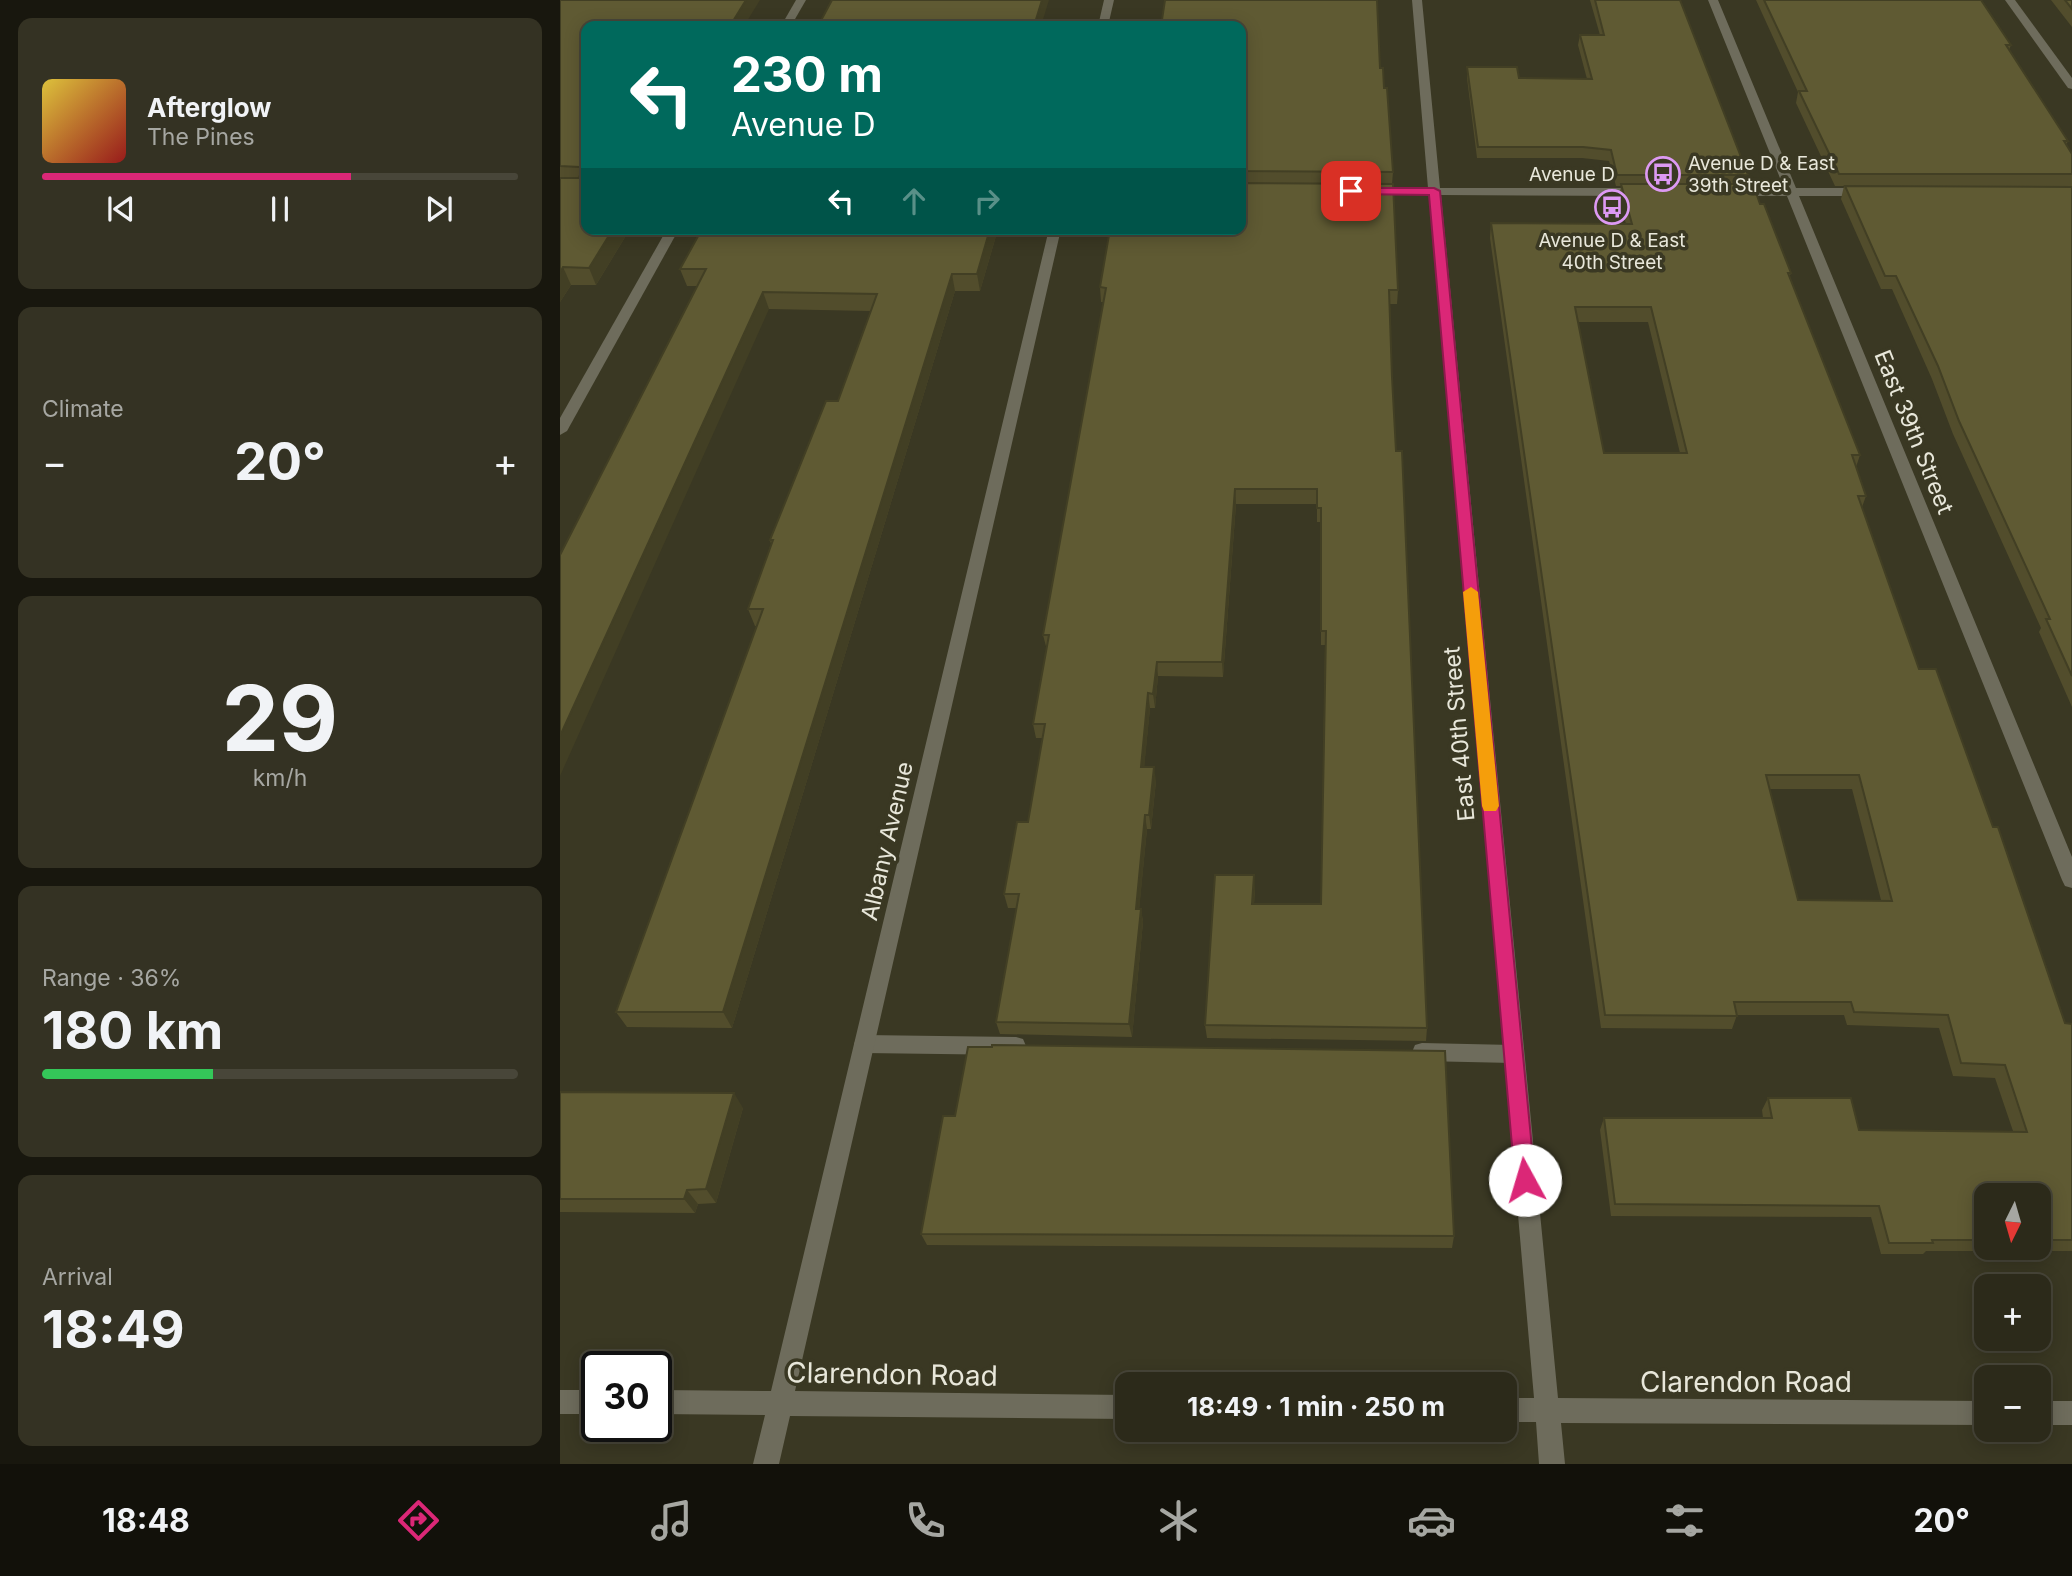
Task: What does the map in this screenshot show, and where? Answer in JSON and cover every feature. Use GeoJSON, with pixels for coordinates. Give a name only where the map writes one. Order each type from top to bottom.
{"type":"FeatureCollection","features":[{"type":"Feature","properties":{"kind":"street"},"geometry":{"type":"LineString","coordinates":[[789,21],[801,0]]}},
{"type":"Feature","properties":{"kind":"street"},"geometry":{"type":"LineString","coordinates":[[1104,21],[1109,0]]}},
{"type":"Feature","properties":{"kind":"street","name":"East 40th Street"},"geometry":{"type":"LineString","coordinates":[[1417,0],[1552,1464]]}},
{"type":"Feature","properties":{"kind":"street","name":"East 39th Street"},"geometry":{"type":"LineString","coordinates":[[1713,0],[2072,880]]}},
{"type":"Feature","properties":{"kind":"street"},"geometry":{"type":"LineString","coordinates":[[2010,0],[2072,86]]}},
{"type":"Feature","properties":{"kind":"street","name":"Avenue D"},"geometry":{"type":"LineString","coordinates":[[1365,191],[1657,192]]}},
{"type":"Feature","properties":{"kind":"street"},"geometry":{"type":"LineString","coordinates":[[1721,192],[1881,192]]}},
{"type":"Feature","properties":{"kind":"street"},"geometry":{"type":"LineString","coordinates":[[560,430],[670,235]]}},
{"type":"Feature","properties":{"kind":"street","name":"Albany Avenue"},"geometry":{"type":"LineString","coordinates":[[765,1464],[1054,235]]}},
{"type":"Feature","properties":{"kind":"street"},"geometry":{"type":"LineString","coordinates":[[864,1044],[1041,1047]]}},
{"type":"Feature","properties":{"kind":"street"},"geometry":{"type":"LineString","coordinates":[[1396,1052],[1513,1054]]}},
{"type":"Feature","properties":{"kind":"street"},"geometry":{"type":"LineString","coordinates":[[560,1402],[581,1402]]}},
{"type":"Feature","properties":{"kind":"street","name":"Clarendon Road"},"geometry":{"type":"LineString","coordinates":[[672,1402],[1115,1407]]}},
{"type":"Feature","properties":{"kind":"street","name":"Clarendon Road"},"geometry":{"type":"LineString","coordinates":[[1517,1410],[1974,1413]]}},
{"type":"Feature","properties":{"kind":"street"},"geometry":{"type":"LineString","coordinates":[[2051,1413],[2072,1413]]}},
{"type":"Feature","properties":{"kind":"building"},"geometry":{"type":"Polygon","coordinates":[[[560,0],[746,0],[733,21],[581,21],[581,168],[560,166],[560,0]]]}},
{"type":"Feature","properties":{"kind":"building"},"geometry":{"type":"Polygon","coordinates":[[[832,0],[1042,0],[1036,21],[821,21],[832,0]]]}},
{"type":"Feature","properties":{"kind":"building"},"geometry":{"type":"Polygon","coordinates":[[[1165,0],[1377,0],[1380,68],[1383,68],[1384,88],[1387,88],[1393,172],[1246,171],[1246,21],[1162,21],[1165,0]]]}},
{"type":"Feature","properties":{"kind":"building"},"geometry":{"type":"Polygon","coordinates":[[[1595,0],[1680,0],[1748,175],[1617,175],[1611,150],[1583,147],[1478,147],[1467,67],[1517,67],[1519,78],[1592,79],[1580,35],[1604,35],[1595,0]]]}},
{"type":"Feature","properties":{"kind":"building"},"geometry":{"type":"Polygon","coordinates":[[[1764,0],[1981,0],[2011,45],[2006,45],[2068,141],[2064,141],[2072,154],[2072,174],[1839,174],[1799,91],[1807,91],[1764,0]]]}},
{"type":"Feature","properties":{"kind":"building"},"geometry":{"type":"Polygon","coordinates":[[[2065,0],[2072,0],[2072,9],[2065,0]]]}},
{"type":"Feature","properties":{"kind":"building"},"geometry":{"type":"Polygon","coordinates":[[[581,172],[581,235],[609,235],[589,268],[563,267],[560,273],[560,178],[579,178],[581,172]]]}},
{"type":"Feature","properties":{"kind":"building"},"geometry":{"type":"Polygon","coordinates":[[[1246,183],[1393,184],[1398,290],[1389,290],[1392,377],[1396,451],[1402,451],[1427,1028],[1205,1025],[1215,875],[1254,875],[1252,904],[1321,904],[1326,631],[1321,631],[1321,508],[1317,508],[1317,489],[1235,489],[1222,662],[1157,662],[1153,694],[1148,693],[1141,767],[1154,767],[1149,815],[1145,815],[1136,909],[1141,909],[1129,1024],[996,1022],[1019,894],[1004,894],[1017,822],[1028,822],[1045,724],[1033,724],[1049,635],[1043,635],[1106,288],[1100,287],[1109,235],[1246,235],[1246,183]]]}},
{"type":"Feature","properties":{"kind":"building"},"geometry":{"type":"Polygon","coordinates":[[[1621,184],[1753,184],[1760,204],[1764,204],[1791,273],[1788,273],[1860,455],[1852,455],[1866,496],[1858,496],[1919,669],[1936,669],[1993,827],[1998,827],[2065,1023],[2072,1024],[2072,1240],[2051,1240],[2051,1183],[1974,1183],[1974,1240],[1932,1240],[1933,1243],[1889,1243],[1879,1206],[1615,1204],[1604,1118],[1772,1118],[1768,1098],[1851,1098],[1859,1130],[2027,1132],[2005,1065],[1961,1063],[1948,1015],[1854,1012],[1851,1002],[1734,1002],[1737,1016],[1605,1015],[1491,223],[1632,224],[1621,184]],[[1575,307],[1604,453],[1687,453],[1651,307],[1575,307]],[[1766,775],[1798,900],[1892,901],[1859,775],[1766,775]]]}},
{"type":"Feature","properties":{"kind":"building"},"geometry":{"type":"Polygon","coordinates":[[[1845,186],[2072,187],[2072,676],[2046,619],[2050,619],[1959,421],[1938,366],[1896,276],[1885,276],[1845,186]]]}},
{"type":"Feature","properties":{"kind":"building"},"geometry":{"type":"Polygon","coordinates":[[[699,235],[988,235],[977,274],[952,274],[723,1012],[616,1012],[763,609],[748,609],[773,540],[770,540],[826,401],[838,401],[877,294],[763,292],[560,736],[560,555],[706,269],[680,269],[699,235]]]}},
{"type":"Feature","properties":{"kind":"building"},"geometry":{"type":"Polygon","coordinates":[[[992,1045],[1445,1051],[1454,1236],[921,1234],[943,1116],[955,1116],[968,1047],[992,1045]]]}},
{"type":"Feature","properties":{"kind":"building"},"geometry":{"type":"Polygon","coordinates":[[[560,1092],[734,1093],[706,1189],[687,1190],[684,1199],[560,1199],[560,1092]]]}},
{"type":"Feature","properties":{"kind":"slow traffic"},"geometry":{"type":"LineString","coordinates":[[1471,592],[1490,806]]}},
{"type":"Feature","properties":{"kind":"place","name":"Avenue D & East 39th Street"},"geometry":{"type":"Point","coordinates":[1663,174]}},
{"type":"Feature","properties":{"kind":"place","name":"Avenue D & East 40th Street"},"geometry":{"type":"Point","coordinates":[1612,207]}},
{"type":"Feature","properties":{"kind":"route"},"geometry":{"type":"LineString","coordinates":[[1351,191],[1434,191],[1525,1180]]}}]}
